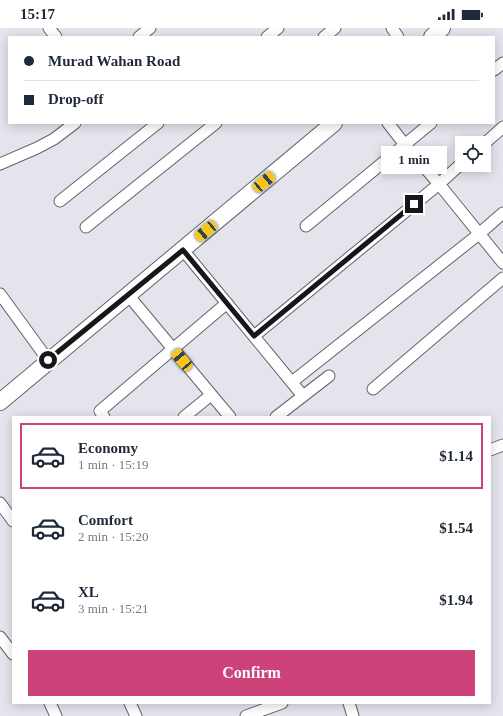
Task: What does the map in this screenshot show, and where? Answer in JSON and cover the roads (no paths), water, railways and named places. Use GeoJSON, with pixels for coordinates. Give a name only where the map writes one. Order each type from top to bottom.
{"type":"FeatureCollection","features":[{"type":"Feature","properties":{"kind":"street"},"geometry":{"type":"LineString","coordinates":[[49,28],[55,36]]}},
{"type":"Feature","properties":{"kind":"street"},"geometry":{"type":"LineString","coordinates":[[139,33],[150,28]]}},
{"type":"Feature","properties":{"kind":"street"},"geometry":{"type":"LineString","coordinates":[[268,36],[278,28]]}},
{"type":"Feature","properties":{"kind":"street"},"geometry":{"type":"LineString","coordinates":[[325,36],[335,28]]}},
{"type":"Feature","properties":{"kind":"street"},"geometry":{"type":"LineString","coordinates":[[433,36],[442,28]]}},
{"type":"Feature","properties":{"kind":"street"},"geometry":{"type":"LineString","coordinates":[[495,69],[503,63]]}},
{"type":"Feature","properties":{"kind":"street"},"geometry":{"type":"LineString","coordinates":[[0,164],[54,139],[74,124]]}},
{"type":"Feature","properties":{"kind":"street"},"geometry":{"type":"LineString","coordinates":[[60,200],[157,124]]}},
{"type":"Feature","properties":{"kind":"street"},"geometry":{"type":"LineString","coordinates":[[86,227],[215,124]]}},
{"type":"Feature","properties":{"kind":"street"},"geometry":{"type":"LineString","coordinates":[[0,402],[48,360],[183,250],[333,124]]}},
{"type":"Feature","properties":{"kind":"street"},"geometry":{"type":"LineString","coordinates":[[389,124],[503,263]]}},
{"type":"Feature","properties":{"kind":"street"},"geometry":{"type":"LineString","coordinates":[[306,226],[430,124]]}},
{"type":"Feature","properties":{"kind":"street"},"geometry":{"type":"LineString","coordinates":[[491,138],[503,127]]}},
{"type":"Feature","properties":{"kind":"street"},"geometry":{"type":"LineString","coordinates":[[254,336],[455,169]]}},
{"type":"Feature","properties":{"kind":"street"},"geometry":{"type":"LineString","coordinates":[[292,382],[479,234],[503,213]]}},
{"type":"Feature","properties":{"kind":"street"},"geometry":{"type":"LineString","coordinates":[[183,250],[303,396]]}},
{"type":"Feature","properties":{"kind":"street"},"geometry":{"type":"LineString","coordinates":[[373,389],[503,278]]}},
{"type":"Feature","properties":{"kind":"street"},"geometry":{"type":"LineString","coordinates":[[0,294],[48,360]]}},
{"type":"Feature","properties":{"kind":"street"},"geometry":{"type":"LineString","coordinates":[[128,295],[229,416]]}},
{"type":"Feature","properties":{"kind":"street"},"geometry":{"type":"LineString","coordinates":[[103,416],[100,411],[227,303]]}},
{"type":"Feature","properties":{"kind":"street"},"geometry":{"type":"LineString","coordinates":[[277,416],[329,376]]}},
{"type":"Feature","properties":{"kind":"street"},"geometry":{"type":"LineString","coordinates":[[185,416],[211,395]]}},
{"type":"Feature","properties":{"kind":"street"},"geometry":{"type":"LineString","coordinates":[[491,450],[503,445]]}},
{"type":"Feature","properties":{"kind":"street"},"geometry":{"type":"LineString","coordinates":[[0,503],[12,519]]}},
{"type":"Feature","properties":{"kind":"street"},"geometry":{"type":"LineString","coordinates":[[0,637],[12,653]]}},
{"type":"Feature","properties":{"kind":"street"},"geometry":{"type":"LineString","coordinates":[[50,704],[56,716]]}},
{"type":"Feature","properties":{"kind":"street"},"geometry":{"type":"LineString","coordinates":[[130,704],[136,716]]}},
{"type":"Feature","properties":{"kind":"street"},"geometry":{"type":"LineString","coordinates":[[349,704],[353,716]]}},
{"type":"Feature","properties":{"kind":"street"},"geometry":{"type":"LineString","coordinates":[[246,716],[275,707]]}}]}
